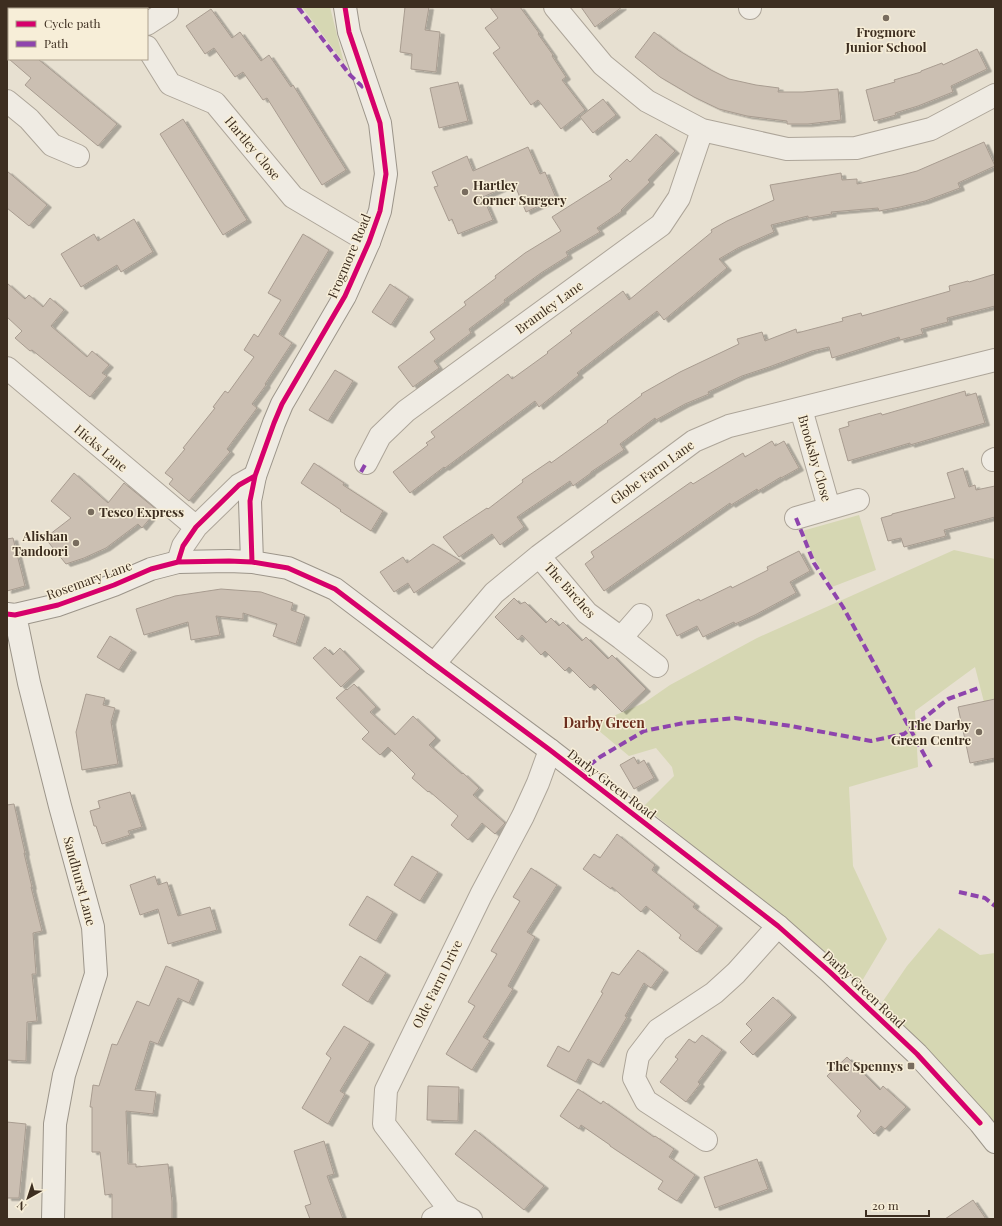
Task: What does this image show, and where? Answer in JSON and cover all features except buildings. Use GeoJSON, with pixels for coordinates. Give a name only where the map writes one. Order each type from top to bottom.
{"type":"FeatureCollection","features":[{"type":"Feature","properties":{"kind":"street","name":"Frogmore Road"},"geometry":{"type":"LineString","coordinates":[[252,562],[250,502],[255,476],[274,423],[282,404],[345,296],[369,242],[380,211],[386,174],[380,123],[349,32],[345,7]]}},
{"type":"Feature","properties":{"kind":"street"},"geometry":{"type":"LineString","coordinates":[[555,7],[603,65],[647,101],[702,130],[787,150],[856,148],[931,129],[995,95]]}},
{"type":"Feature","properties":{"kind":"street"},"geometry":{"type":"LineString","coordinates":[[148,23],[167,11]]}},
{"type":"Feature","properties":{"kind":"street","name":"Hartley Close"},"geometry":{"type":"LineString","coordinates":[[148,49],[170,84],[215,103],[293,197],[369,242]]}},
{"type":"Feature","properties":{"kind":"street"},"geometry":{"type":"LineString","coordinates":[[7,101],[29,119],[52,145],[78,156]]}},
{"type":"Feature","properties":{"kind":"street","name":"Bramley Lane"},"geometry":{"type":"LineString","coordinates":[[366,463],[380,436],[406,411],[661,225],[679,198],[702,130]]}},
{"type":"Feature","properties":{"kind":"street","name":"Globe Farm Lane"},"geometry":{"type":"LineString","coordinates":[[434,664],[494,594],[539,556],[694,441],[729,426],[995,360]]}},
{"type":"Feature","properties":{"kind":"street","name":"Hicks Lane"},"geometry":{"type":"LineString","coordinates":[[7,368],[196,527]]}},
{"type":"Feature","properties":{"kind":"street","name":"Brooksby Close"},"geometry":{"type":"LineString","coordinates":[[801,409],[829,508]]}},
{"type":"Feature","properties":{"kind":"street"},"geometry":{"type":"LineString","coordinates":[[178,562],[183,546],[196,527],[239,485],[255,476]]}},
{"type":"Feature","properties":{"kind":"street","name":"Brooksby Close"},"geometry":{"type":"LineString","coordinates":[[796,518],[858,500]]}},
{"type":"Feature","properties":{"kind":"street","name":"The Birches"},"geometry":{"type":"LineString","coordinates":[[539,556],[587,613],[657,666]]}},
{"type":"Feature","properties":{"kind":"street","name":"Darby Green Road"},"geometry":{"type":"LineString","coordinates":[[178,562],[252,562],[288,568],[335,589],[550,750],[778,926],[830,972],[917,1054],[980,1123],[995,1142]]}},
{"type":"Feature","properties":{"kind":"street","name":"Rosemary Lane"},"geometry":{"type":"LineString","coordinates":[[11,614],[58,605],[114,586],[151,569],[178,562]]}},
{"type":"Feature","properties":{"kind":"street","name":"Sandhurst Lane"},"geometry":{"type":"LineString","coordinates":[[11,614],[94,935],[96,974],[64,1075],[55,1124],[53,1219]]}},
{"type":"Feature","properties":{"kind":"street"},"geometry":{"type":"LineString","coordinates":[[622,638],[641,615]]}},
{"type":"Feature","properties":{"kind":"street","name":"Olde Farm Drive"},"geometry":{"type":"LineString","coordinates":[[471,1219],[441,1214],[384,1124],[386,1090],[481,895],[523,816],[538,783],[550,750]]}},
{"type":"Feature","properties":{"kind":"street"},"geometry":{"type":"LineString","coordinates":[[706,1140],[646,1100],[634,1078],[638,1056],[658,1030],[714,993],[736,973],[778,926]]}},
{"type":"Feature","properties":{"kind":"green space"},"geometry":{"type":"Polygon","coordinates":[[[302,7],[330,7],[344,63],[302,7]]]}},
{"type":"Feature","properties":{"kind":"green space"},"geometry":{"type":"Polygon","coordinates":[[[859,515],[876,570],[832,587],[814,558],[802,531],[859,515]]]}},
{"type":"Feature","properties":{"kind":"green space"},"geometry":{"type":"Polygon","coordinates":[[[954,550],[995,559],[995,745],[975,667],[915,711],[918,767],[849,787],[853,866],[887,939],[859,986],[799,932],[644,806],[674,776],[672,767],[656,748],[629,756],[592,725],[644,703],[670,685],[757,638],[954,550]]]}},
{"type":"Feature","properties":{"kind":"green space"},"geometry":{"type":"Polygon","coordinates":[[[939,928],[980,955],[995,953],[995,1127],[923,1047],[881,1004],[907,966],[939,928]]]}},
{"type":"Feature","properties":{"kind":"marked path"},"geometry":{"type":"LineString","coordinates":[[298,7],[350,75],[367,91]]}},
{"type":"Feature","properties":{"kind":"marked path"},"geometry":{"type":"LineString","coordinates":[[361,472],[366,463]]}},
{"type":"Feature","properties":{"kind":"marked path"},"geometry":{"type":"LineString","coordinates":[[796,518],[814,563],[843,607],[931,767]]}},
{"type":"Feature","properties":{"kind":"marked path"},"geometry":{"type":"LineString","coordinates":[[580,773],[600,757],[644,731],[684,723],[735,718],[791,726],[871,741],[904,734],[948,699],[981,687]]}},
{"type":"Feature","properties":{"kind":"marked path"},"geometry":{"type":"LineString","coordinates":[[959,892],[985,898],[995,906]]}},
{"type":"Feature","properties":{"kind":"cycle path"},"geometry":{"type":"LineString","coordinates":[[252,562],[250,501],[255,476],[274,423],[282,404],[345,296],[369,242],[380,211],[386,174],[380,123],[349,32],[345,7]]}},
{"type":"Feature","properties":{"kind":"cycle path"},"geometry":{"type":"LineString","coordinates":[[178,562],[183,546],[196,527],[239,485],[255,476]]}},
{"type":"Feature","properties":{"kind":"cycle path"},"geometry":{"type":"LineString","coordinates":[[7,614],[15,615],[58,605],[114,585],[151,569],[178,562],[252,562],[288,568],[335,589],[550,750],[778,926],[830,972],[917,1054],[980,1123]]}},
{"type":"Feature","properties":{"kind":"place","name":"Frogmore Junior School"},"geometry":{"type":"Point","coordinates":[886,18]}},
{"type":"Feature","properties":{"kind":"place","name":"Hartley Corner Surgery"},"geometry":{"type":"Point","coordinates":[465,192]}},
{"type":"Feature","properties":{"kind":"place","name":"Tesco Express"},"geometry":{"type":"Point","coordinates":[91,512]}},
{"type":"Feature","properties":{"kind":"place","name":"Alishan Tandoori"},"geometry":{"type":"Point","coordinates":[76,543]}},
{"type":"Feature","properties":{"kind":"place","name":"The Darby Green Centre"},"geometry":{"type":"Point","coordinates":[979,732]}},
{"type":"Feature","properties":{"kind":"place","name":"The Spennys"},"geometry":{"type":"Point","coordinates":[911,1066]}},
{"type":"Feature","properties":{"kind":"district","name":"Darby Green"},"geometry":{"type":"Point","coordinates":[604,723]}}]}
